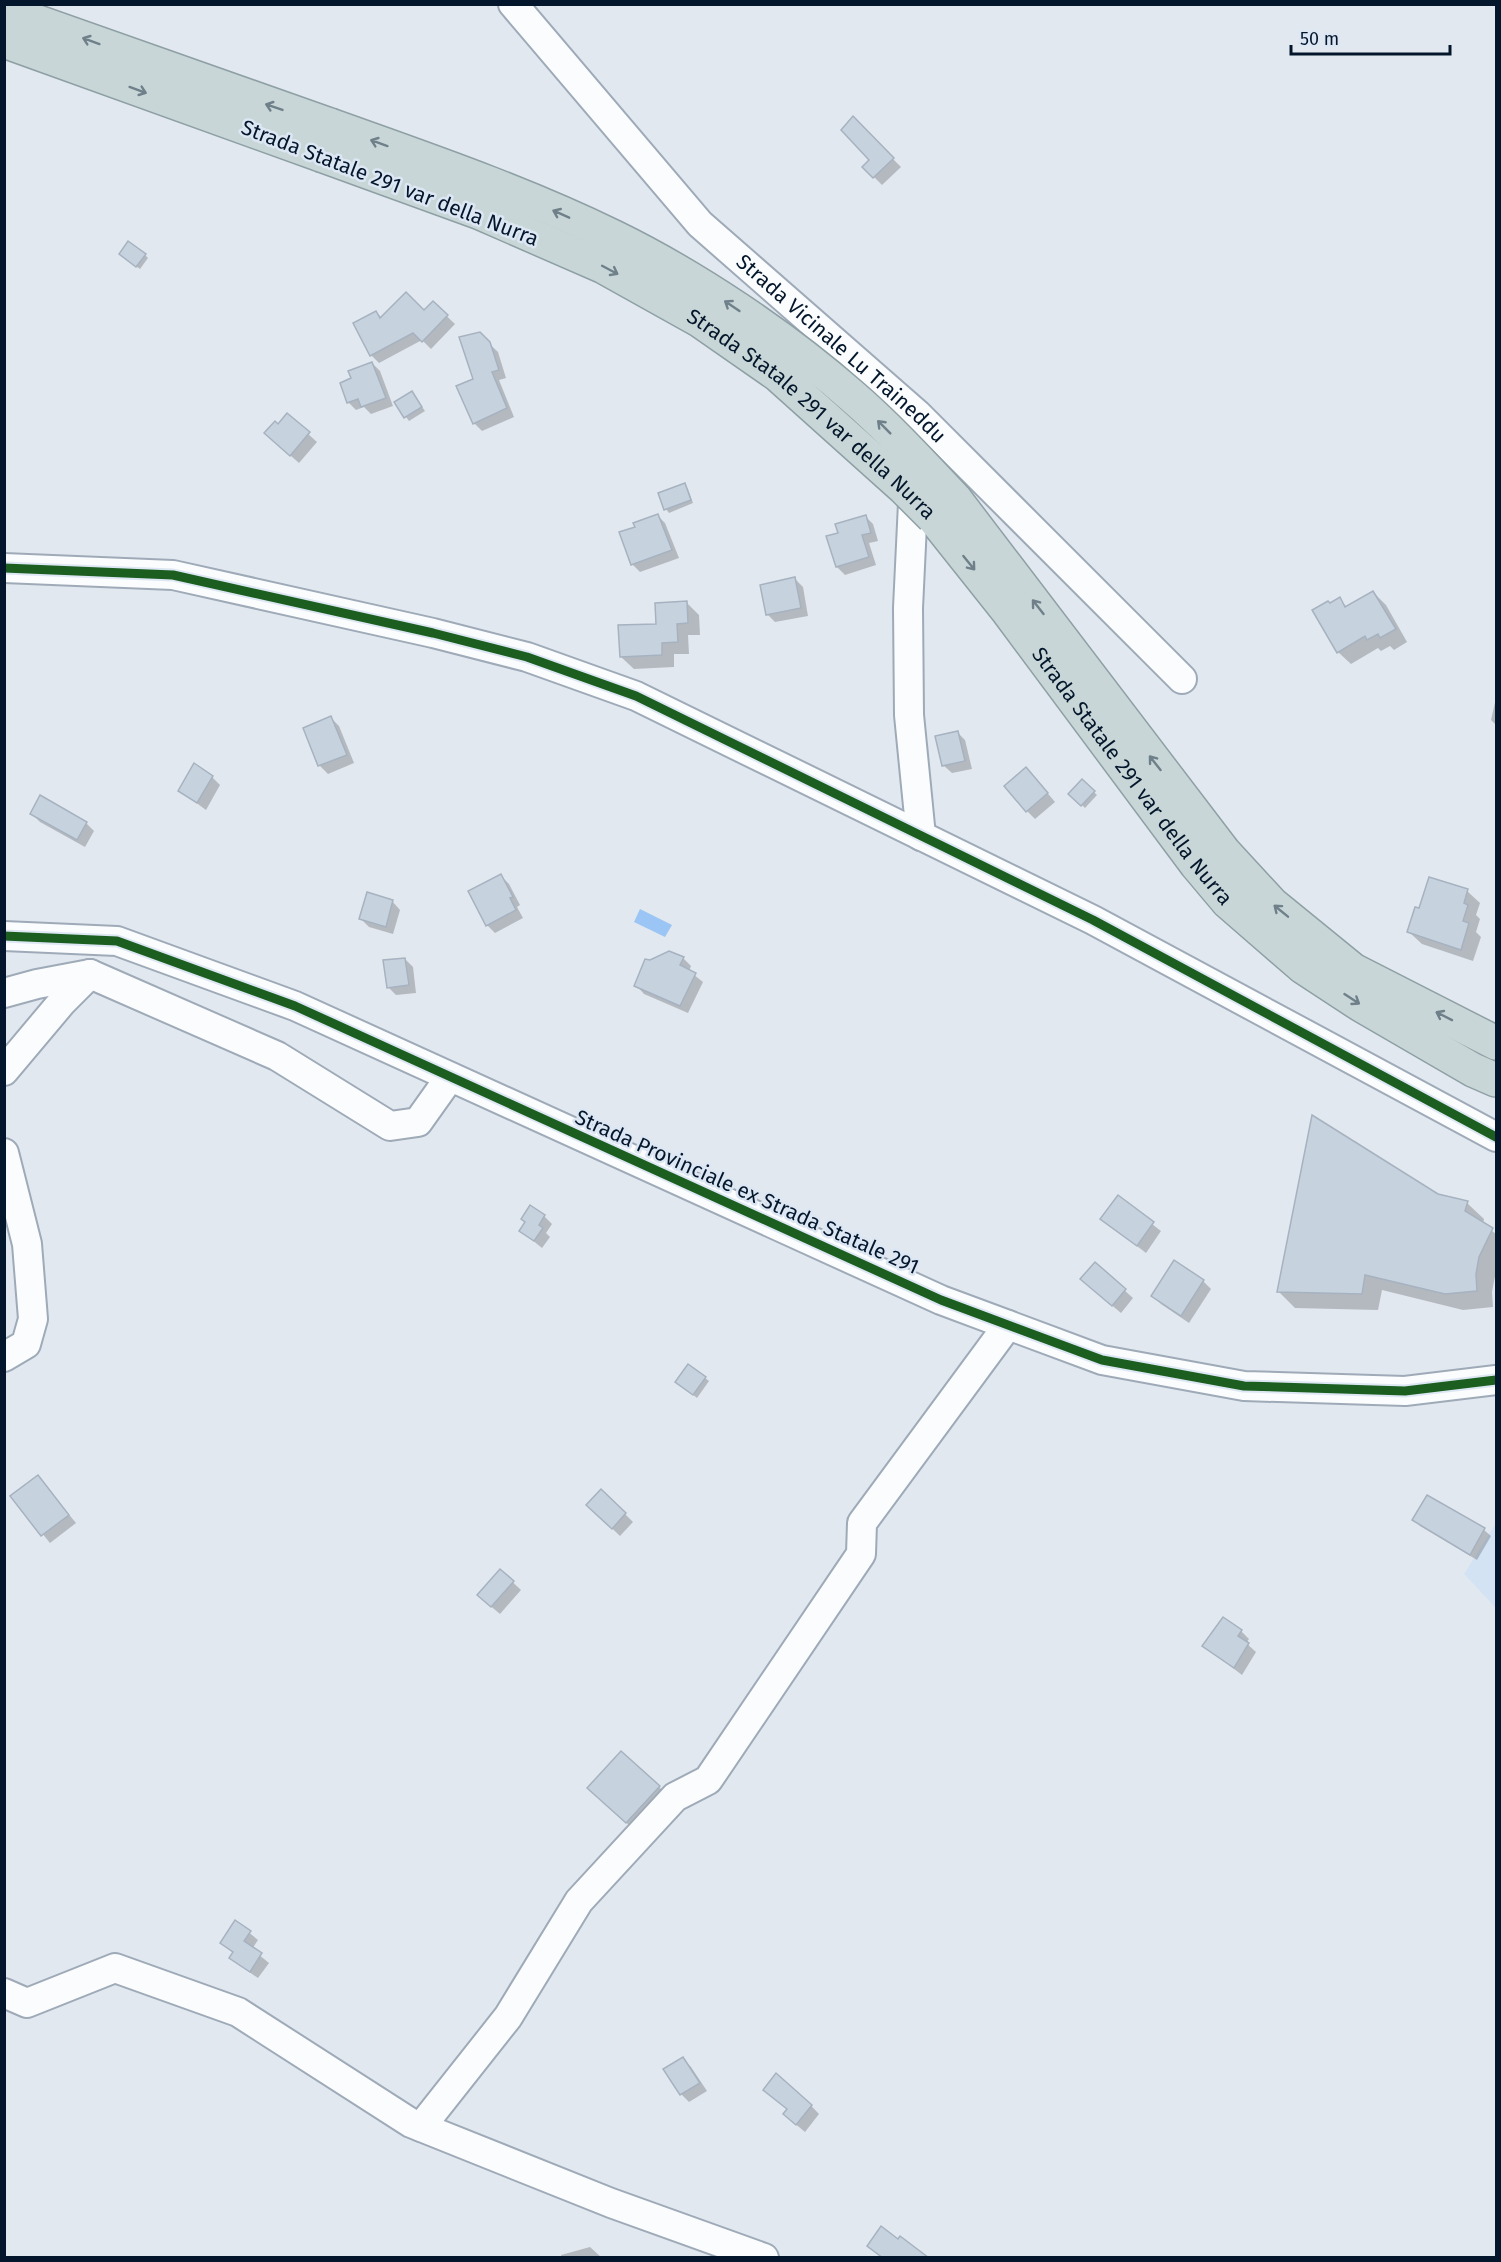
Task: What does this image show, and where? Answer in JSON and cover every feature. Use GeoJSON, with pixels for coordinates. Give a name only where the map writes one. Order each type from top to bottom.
{"type":"FeatureCollection","features":[{"type":"Feature","properties":{"kind":"highway","name":"Strada Statale 291 var della Nurra"},"geometry":{"type":"LineString","coordinates":[[4,10],[326,140],[478,213],[604,267],[699,320],[778,375],[904,488],[944,508],[1210,834],[1272,904],[1353,970],[1497,1043]]}},
{"type":"Feature","properties":{"kind":"highway","name":"Strada Statale 291 var della Nurra"},"geometry":{"type":"LineString","coordinates":[[4,41],[212,118],[326,140]]}},
{"type":"Feature","properties":{"kind":"highway","name":"Strada Statale 291 var della Nurra"},"geometry":{"type":"LineString","coordinates":[[944,508],[1007,610],[1196,864],[1228,902],[1303,968],[1473,1070],[1497,1080]]}},
{"type":"Feature","properties":{"kind":"street","name":"Strada Vicinale Lu Traineddu"},"geometry":{"type":"LineString","coordinates":[[513,4],[700,224],[917,414],[1182,679]]}},
{"type":"Feature","properties":{"kind":"street"},"geometry":{"type":"LineString","coordinates":[[917,414],[908,608],[909,703],[921,836]]}},
{"type":"Feature","properties":{"kind":"street"},"geometry":{"type":"LineString","coordinates":[[4,568],[172,575],[433,633],[527,657],[636,696],[1093,920],[1497,1137]]}},
{"type":"Feature","properties":{"kind":"street","name":"Strada Provinciale ex Strada Statale 291"},"geometry":{"type":"LineString","coordinates":[[4,936],[117,941],[295,1006],[930,1295],[1102,1360],[1244,1386],[1405,1391],[1497,1380]]}},
{"type":"Feature","properties":{"kind":"street"},"geometry":{"type":"LineString","coordinates":[[4,993],[90,974],[277,1056],[390,1126],[418,1122],[450,1077]]}},
{"type":"Feature","properties":{"kind":"street"},"geometry":{"type":"LineString","coordinates":[[4,1071],[62,1002],[90,974]]}},
{"type":"Feature","properties":{"kind":"street"},"geometry":{"type":"LineString","coordinates":[[4,1153],[27,1244],[33,1319],[26,1344],[4,1357]]}},
{"type":"Feature","properties":{"kind":"street"},"geometry":{"type":"LineString","coordinates":[[421,2127],[508,2017],[579,1901],[675,1797],[708,1780],[861,1554],[862,1522],[1008,1325]]}},
{"type":"Feature","properties":{"kind":"street"},"geometry":{"type":"LineString","coordinates":[[4,1993],[27,2003],[115,1968],[238,2012],[421,2127],[611,2203],[764,2258]]}},
{"type":"Feature","properties":{"kind":"shaded area"},"geometry":{"type":"Polygon","coordinates":[[[1496,1523],[1496,1608],[1464,1574],[1496,1523]]]}},
{"type":"Feature","properties":{"kind":"water"},"geometry":{"type":"Polygon","coordinates":[[[640,909],[672,925],[665,937],[634,922],[640,909]]]}},
{"type":"Feature","properties":{"kind":"building"},"geometry":{"type":"Polygon","coordinates":[[[853,116],[894,158],[873,178],[862,167],[869,160],[841,130],[853,116]]]}},
{"type":"Feature","properties":{"kind":"building"},"geometry":{"type":"Polygon","coordinates":[[[128,241],[146,254],[136,267],[119,254],[128,241]]]}},
{"type":"Feature","properties":{"kind":"building"},"geometry":{"type":"Polygon","coordinates":[[[406,292],[424,310],[433,301],[448,315],[422,342],[413,333],[370,356],[353,323],[376,311],[380,318],[406,292]]]}},
{"type":"Feature","properties":{"kind":"building"},"geometry":{"type":"Polygon","coordinates":[[[480,332],[490,342],[499,370],[492,372],[507,408],[473,424],[456,386],[473,379],[459,337],[480,332]]]}},
{"type":"Feature","properties":{"kind":"building"},"geometry":{"type":"Polygon","coordinates":[[[372,362],[386,398],[361,407],[358,399],[347,403],[340,383],[351,378],[348,371],[372,362]]]}},
{"type":"Feature","properties":{"kind":"building"},"geometry":{"type":"Polygon","coordinates":[[[412,391],[422,407],[404,418],[394,402],[412,391]]]}},
{"type":"Feature","properties":{"kind":"building"},"geometry":{"type":"Polygon","coordinates":[[[287,413],[310,432],[290,456],[264,433],[275,421],[278,424],[287,413]]]}},
{"type":"Feature","properties":{"kind":"building"},"geometry":{"type":"Polygon","coordinates":[[[685,483],[691,500],[664,510],[658,493],[685,483]]]}},
{"type":"Feature","properties":{"kind":"building"},"geometry":{"type":"Polygon","coordinates":[[[658,514],[672,550],[631,565],[619,532],[635,527],[633,523],[658,514]]]}},
{"type":"Feature","properties":{"kind":"building"},"geometry":{"type":"Polygon","coordinates":[[[866,515],[871,533],[862,535],[869,557],[836,567],[826,536],[838,533],[835,524],[866,515]]]}},
{"type":"Feature","properties":{"kind":"building"},"geometry":{"type":"Polygon","coordinates":[[[795,577],[801,608],[766,615],[760,585],[795,577]]]}},
{"type":"Feature","properties":{"kind":"building"},"geometry":{"type":"Polygon","coordinates":[[[1373,591],[1396,629],[1380,638],[1378,634],[1367,640],[1365,636],[1337,653],[1312,610],[1340,597],[1345,607],[1373,591]]]}},
{"type":"Feature","properties":{"kind":"building"},"geometry":{"type":"Polygon","coordinates":[[[687,601],[688,623],[677,624],[678,642],[662,643],[662,655],[620,657],[618,625],[656,624],[655,603],[687,601]]]}},
{"type":"Feature","properties":{"kind":"building"},"geometry":{"type":"Polygon","coordinates":[[[331,716],[347,755],[318,766],[303,728],[331,716]]]}},
{"type":"Feature","properties":{"kind":"building"},"geometry":{"type":"Polygon","coordinates":[[[958,731],[965,761],[942,766],[935,736],[958,731]]]}},
{"type":"Feature","properties":{"kind":"building"},"geometry":{"type":"Polygon","coordinates":[[[194,763],[213,776],[197,803],[178,791],[194,763]]]}},
{"type":"Feature","properties":{"kind":"building"},"geometry":{"type":"Polygon","coordinates":[[[1026,767],[1048,793],[1026,812],[1004,786],[1026,767]]]}},
{"type":"Feature","properties":{"kind":"building"},"geometry":{"type":"Polygon","coordinates":[[[1082,779],[1095,791],[1081,806],[1068,794],[1082,779]]]}},
{"type":"Feature","properties":{"kind":"building"},"geometry":{"type":"Polygon","coordinates":[[[40,795],[87,822],[77,840],[30,814],[40,795]]]}},
{"type":"Feature","properties":{"kind":"building"},"geometry":{"type":"Polygon","coordinates":[[[501,874],[513,897],[510,898],[516,910],[486,926],[468,891],[501,874]]]}},
{"type":"Feature","properties":{"kind":"building"},"geometry":{"type":"Polygon","coordinates":[[[1429,877],[1468,889],[1464,903],[1468,905],[1463,921],[1469,923],[1461,950],[1407,932],[1415,907],[1419,908],[1429,877]]]}},
{"type":"Feature","properties":{"kind":"building"},"geometry":{"type":"Polygon","coordinates":[[[367,892],[393,900],[386,927],[359,919],[367,892]]]}},
{"type":"Feature","properties":{"kind":"building"},"geometry":{"type":"Polygon","coordinates":[[[669,951],[684,957],[680,965],[696,973],[680,1006],[634,986],[645,959],[650,960],[669,951]]]}},
{"type":"Feature","properties":{"kind":"building"},"geometry":{"type":"Polygon","coordinates":[[[405,958],[409,985],[387,988],[383,960],[405,958]]]}},
{"type":"Feature","properties":{"kind":"building"},"geometry":{"type":"Polygon","coordinates":[[[1312,1115],[1438,1194],[1468,1201],[1465,1211],[1493,1228],[1479,1257],[1476,1274],[1477,1291],[1445,1294],[1365,1275],[1362,1294],[1277,1292],[1312,1115]]]}},
{"type":"Feature","properties":{"kind":"building"},"geometry":{"type":"Polygon","coordinates":[[[1118,1195],[1154,1222],[1137,1246],[1100,1219],[1118,1195]]]}},
{"type":"Feature","properties":{"kind":"building"},"geometry":{"type":"Polygon","coordinates":[[[530,1205],[545,1215],[539,1225],[543,1228],[534,1241],[519,1231],[525,1222],[521,1219],[530,1205]]]}},
{"type":"Feature","properties":{"kind":"building"},"geometry":{"type":"Polygon","coordinates":[[[1174,1260],[1204,1280],[1181,1316],[1151,1296],[1174,1260]]]}},
{"type":"Feature","properties":{"kind":"building"},"geometry":{"type":"Polygon","coordinates":[[[1095,1262],[1126,1289],[1112,1306],[1080,1279],[1095,1262]]]}},
{"type":"Feature","properties":{"kind":"building"},"geometry":{"type":"Polygon","coordinates":[[[688,1364],[706,1377],[693,1395],[675,1382],[688,1364]]]}},
{"type":"Feature","properties":{"kind":"building"},"geometry":{"type":"Polygon","coordinates":[[[38,1475],[69,1515],[41,1536],[10,1496],[38,1475]]]}},
{"type":"Feature","properties":{"kind":"building"},"geometry":{"type":"Polygon","coordinates":[[[601,1489],[626,1513],[612,1529],[586,1505],[601,1489]]]}},
{"type":"Feature","properties":{"kind":"building"},"geometry":{"type":"Polygon","coordinates":[[[1427,1495],[1485,1528],[1470,1555],[1412,1520],[1427,1495]]]}},
{"type":"Feature","properties":{"kind":"building"},"geometry":{"type":"Polygon","coordinates":[[[500,1569],[514,1581],[491,1607],[477,1595],[500,1569]]]}},
{"type":"Feature","properties":{"kind":"building"},"geometry":{"type":"Polygon","coordinates":[[[1223,1617],[1242,1630],[1238,1636],[1249,1643],[1234,1668],[1202,1646],[1223,1617]]]}},
{"type":"Feature","properties":{"kind":"building"},"geometry":{"type":"Polygon","coordinates":[[[621,1751],[660,1786],[626,1823],[587,1788],[621,1751]]]}},
{"type":"Feature","properties":{"kind":"building"},"geometry":{"type":"Polygon","coordinates":[[[235,1920],[251,1931],[244,1941],[262,1953],[250,1972],[229,1958],[233,1952],[220,1943],[235,1920]]]}},
{"type":"Feature","properties":{"kind":"building"},"geometry":{"type":"Polygon","coordinates":[[[683,2057],[700,2083],[680,2095],[663,2069],[683,2057]]]}},
{"type":"Feature","properties":{"kind":"building"},"geometry":{"type":"Polygon","coordinates":[[[776,2073],[812,2105],[796,2125],[783,2114],[787,2109],[763,2090],[776,2073]]]}},
{"type":"Feature","properties":{"kind":"building"},"geometry":{"type":"Polygon","coordinates":[[[881,2226],[898,2239],[900,2236],[929,2258],[883,2258],[867,2246],[881,2226]]]}},
{"type":"Feature","properties":{"kind":"cycle path"},"geometry":{"type":"LineString","coordinates":[[4,568],[173,575],[433,633],[527,657],[636,696],[1093,920],[1496,1137]]}},
{"type":"Feature","properties":{"kind":"cycle path"},"geometry":{"type":"LineString","coordinates":[[4,936],[117,941],[295,1006],[941,1300],[1102,1360],[1244,1386],[1405,1391],[1496,1380]]}}]}
